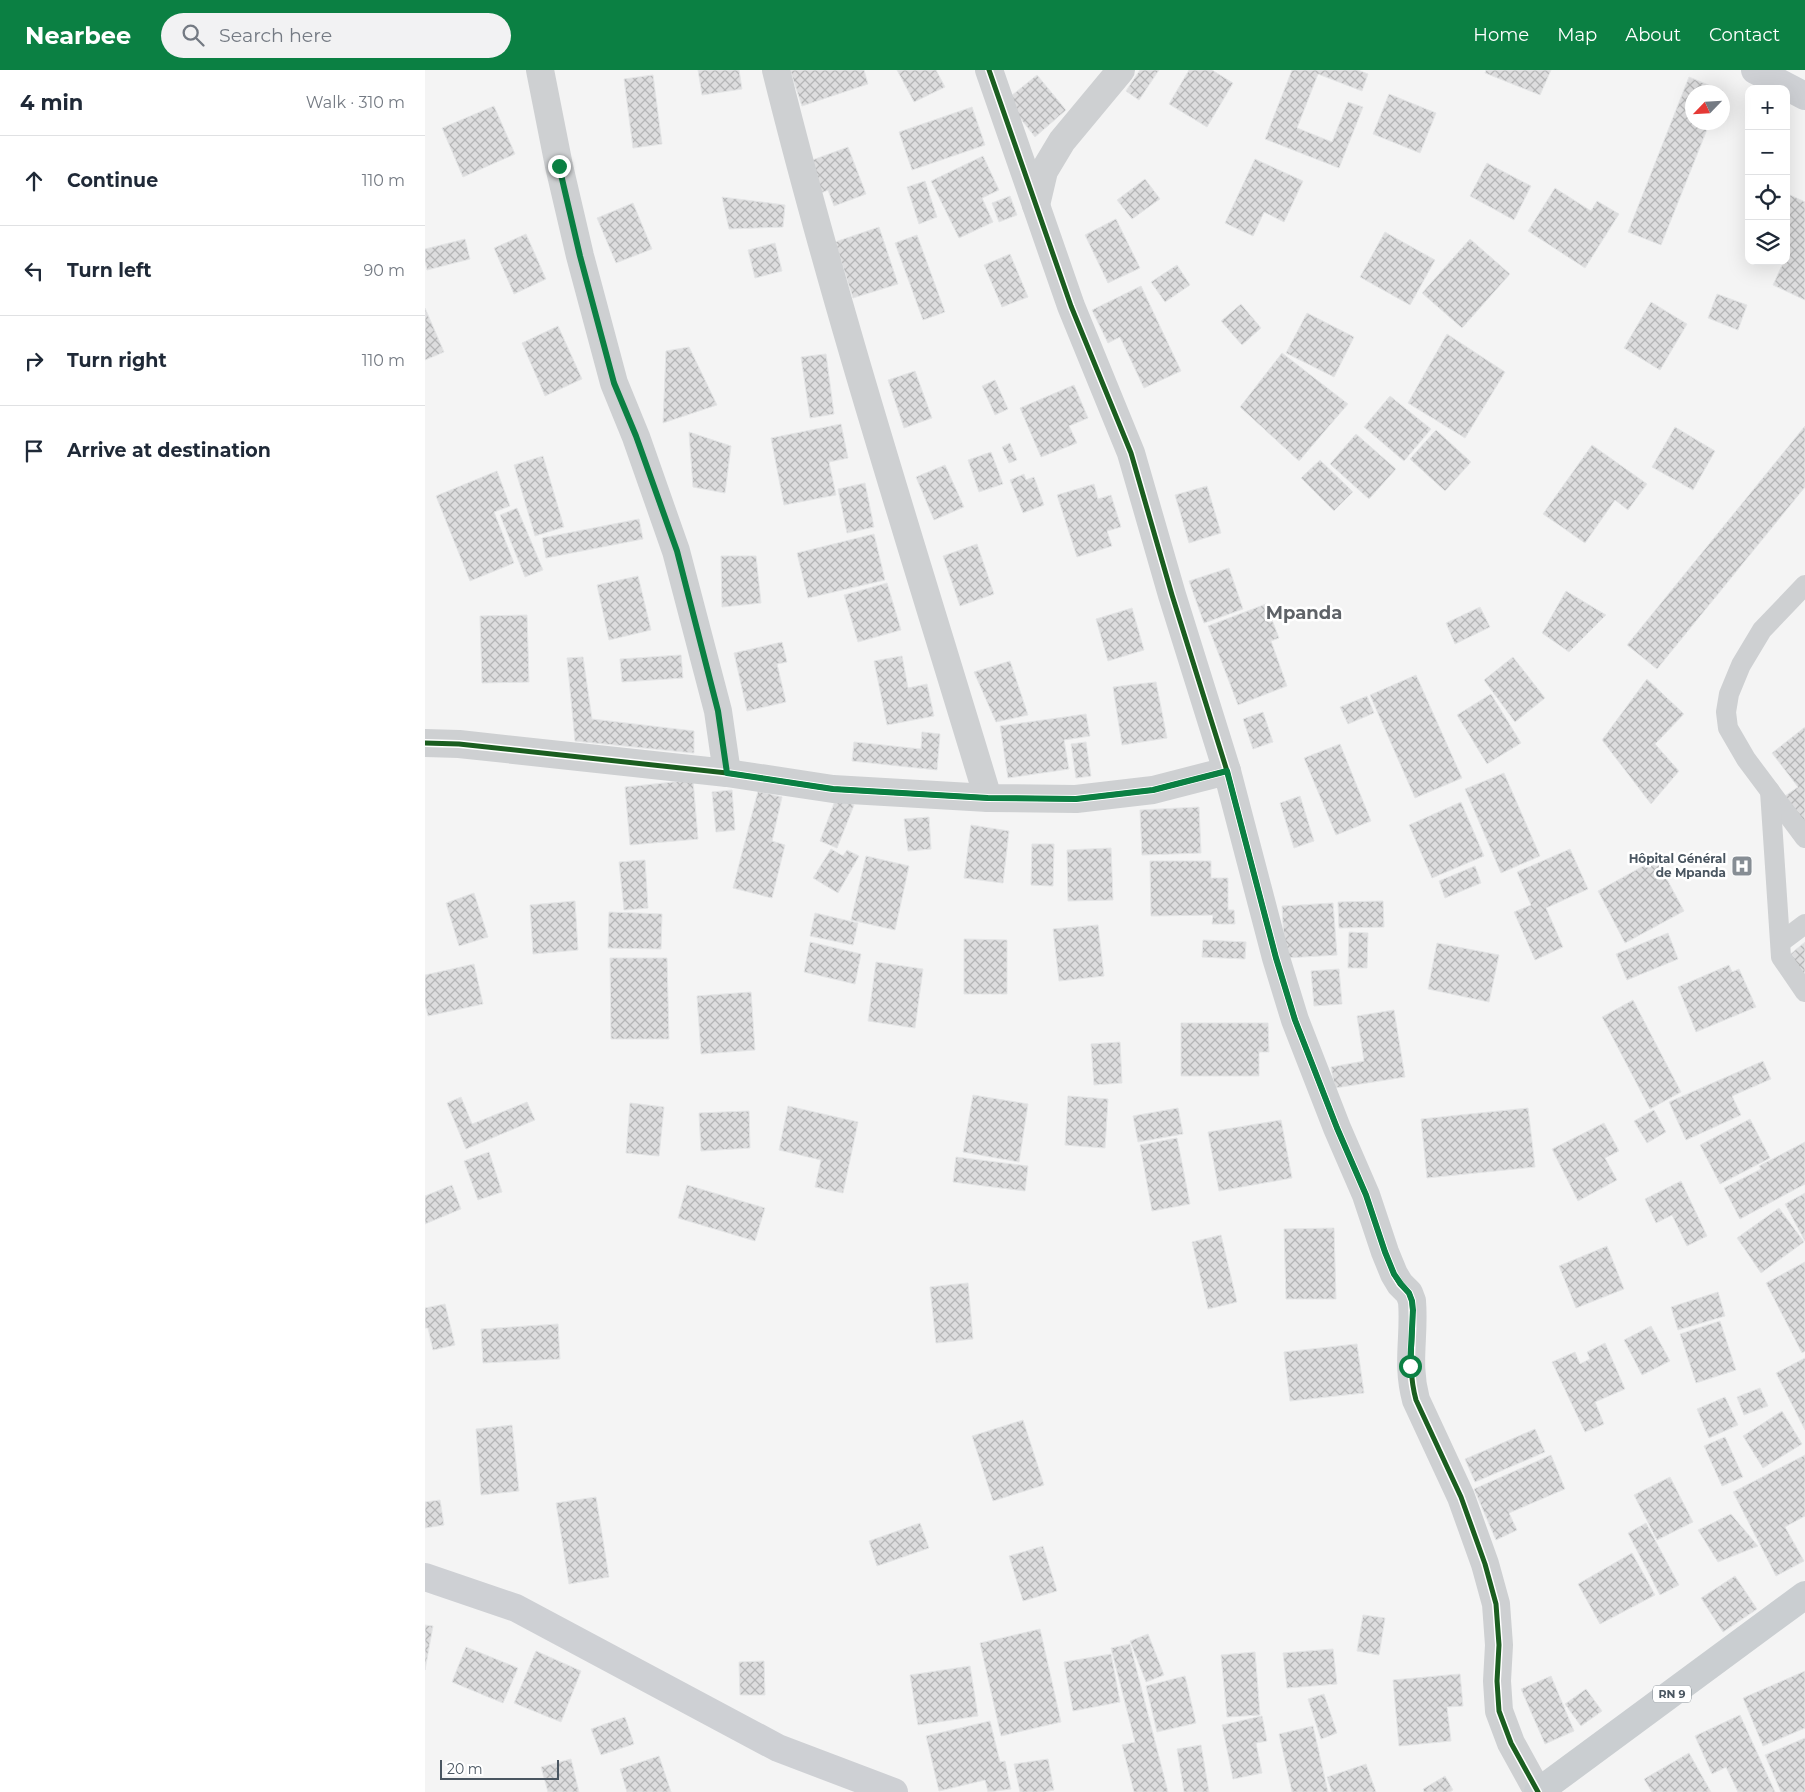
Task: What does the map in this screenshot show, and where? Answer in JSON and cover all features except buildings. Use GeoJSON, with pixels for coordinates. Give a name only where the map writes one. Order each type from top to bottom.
{"type":"FeatureCollection","features":[{"type":"Feature","properties":{"kind":"main road","name":"RN 9"},"geometry":{"type":"LineString","coordinates":[[1538,1792],[1805,1595]]}},
{"type":"Feature","properties":{"kind":"street"},"geometry":{"type":"LineString","coordinates":[[540,70],[559,166],[580,256],[614,383],[636,436],[677,551],[718,711],[727,773]]}},
{"type":"Feature","properties":{"kind":"street"},"geometry":{"type":"LineString","coordinates":[[776,70],[845,327],[988,798]]}},
{"type":"Feature","properties":{"kind":"street"},"geometry":{"type":"LineString","coordinates":[[989,70],[1071,306],[1131,453],[1172,595],[1227,771],[1276,958],[1295,1020],[1337,1128],[1366,1195],[1394,1274],[1409,1293],[1412,1301],[1411,1384],[1416,1400],[1461,1497],[1485,1564],[1496,1604],[1499,1645],[1497,1681],[1499,1711],[1511,1743],[1538,1792]]}},
{"type":"Feature","properties":{"kind":"street"},"geometry":{"type":"LineString","coordinates":[[1036,205],[1044,171],[1062,142],[1121,70]]}},
{"type":"Feature","properties":{"kind":"street"},"geometry":{"type":"LineString","coordinates":[[1755,70],[1805,96]]}},
{"type":"Feature","properties":{"kind":"street"},"geometry":{"type":"LineString","coordinates":[[425,743],[459,744],[727,773],[833,789],[988,798],[1076,799],[1144,791],[1227,771]]}},
{"type":"Feature","properties":{"kind":"street"},"geometry":{"type":"LineString","coordinates":[[425,1577],[516,1608],[778,1748],[894,1792]]}},
{"type":"Feature","properties":{"kind":"lane"},"geometry":{"type":"LineString","coordinates":[[1805,585],[1762,630],[1741,665],[1729,694],[1726,712],[1729,728],[1746,759],[1805,838]]}},
{"type":"Feature","properties":{"kind":"lane"},"geometry":{"type":"LineString","coordinates":[[1770,791],[1781,957],[1805,992]]}},
{"type":"Feature","properties":{"kind":"lane"},"geometry":{"type":"LineString","coordinates":[[1781,942],[1805,924]]}},
{"type":"Feature","properties":{"kind":"cycle path"},"geometry":{"type":"LineString","coordinates":[[989,70],[1071,306],[1131,453],[1172,595],[1227,771],[1276,958],[1295,1020],[1337,1128],[1366,1195],[1394,1274],[1409,1293],[1412,1301],[1411,1362],[1416,1400],[1461,1497],[1485,1564],[1496,1604],[1499,1645],[1497,1681],[1499,1711],[1511,1743],[1538,1792]]}},
{"type":"Feature","properties":{"kind":"cycle path"},"geometry":{"type":"LineString","coordinates":[[425,743],[459,744],[727,773],[833,789],[988,798],[1076,799],[1153,790],[1227,771]]}},
{"type":"Feature","properties":{"kind":"place","name":"Hôpital Général de Mpanda"},"geometry":{"type":"Point","coordinates":[1742,866]}},
{"type":"Feature","properties":{"kind":"district","name":"Mpanda"},"geometry":{"type":"Point","coordinates":[1304,613]}},
{"type":"Feature","properties":{"kind":"route"},"geometry":{"type":"LineString","coordinates":[[559,166],[580,256],[614,383],[659,497],[677,551],[718,711],[727,773],[833,789],[988,798],[1076,799],[1153,790],[1227,771],[1276,958],[1295,1020],[1337,1128],[1366,1195],[1394,1274],[1409,1293],[1412,1301],[1410,1366]]}}]}
